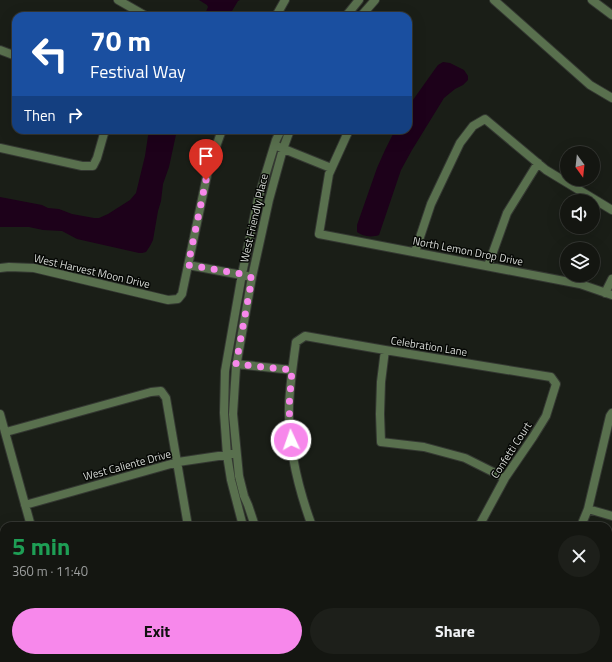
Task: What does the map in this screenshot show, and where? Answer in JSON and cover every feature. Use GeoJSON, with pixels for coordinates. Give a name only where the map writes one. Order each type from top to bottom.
{"type":"FeatureCollection","features":[{"type":"Feature","properties":{"kind":"street"},"geometry":{"type":"LineString","coordinates":[[118,0],[139,12]]}},
{"type":"Feature","properties":{"kind":"street"},"geometry":{"type":"LineString","coordinates":[[278,12],[285,0]]}},
{"type":"Feature","properties":{"kind":"street"},"geometry":{"type":"LineString","coordinates":[[350,12],[360,0]]}},
{"type":"Feature","properties":{"kind":"street"},"geometry":{"type":"LineString","coordinates":[[364,12],[375,0]]}},
{"type":"Feature","properties":{"kind":"street"},"geometry":{"type":"LineString","coordinates":[[494,0],[590,85],[612,98]]}},
{"type":"Feature","properties":{"kind":"street"},"geometry":{"type":"LineString","coordinates":[[592,0],[612,15]]}},
{"type":"Feature","properties":{"kind":"street"},"geometry":{"type":"LineString","coordinates":[[0,50],[12,54]]}},
{"type":"Feature","properties":{"kind":"street"},"geometry":{"type":"LineString","coordinates":[[415,252],[431,204],[460,143],[473,126],[485,120],[546,170],[612,210]]}},
{"type":"Feature","properties":{"kind":"street"},"geometry":{"type":"LineString","coordinates":[[0,148],[82,166],[93,166],[97,158],[104,134]]}},
{"type":"Feature","properties":{"kind":"street"},"geometry":{"type":"LineString","coordinates":[[221,134],[209,166],[188,265],[242,274],[252,278]]}},
{"type":"Feature","properties":{"kind":"street","name":"West Friendly Place"},"geometry":{"type":"LineString","coordinates":[[254,522],[244,496],[239,476],[234,414],[236,364],[252,278],[269,200],[280,134]]}},
{"type":"Feature","properties":{"kind":"street","name":"West Friendly Place"},"geometry":{"type":"LineString","coordinates":[[242,522],[231,480],[227,455],[224,413],[224,371],[258,199],[278,147],[287,134]]}},
{"type":"Feature","properties":{"kind":"street"},"geometry":{"type":"LineString","coordinates":[[278,147],[332,168],[347,134]]}},
{"type":"Feature","properties":{"kind":"street"},"geometry":{"type":"LineString","coordinates":[[488,266],[507,213],[538,163]]}},
{"type":"Feature","properties":{"kind":"street","name":"North Lemon Drop Drive"},"geometry":{"type":"LineString","coordinates":[[332,168],[329,174],[319,234],[580,284],[609,294]]}},
{"type":"Feature","properties":{"kind":"street","name":"West Harvest Moon Drive"},"geometry":{"type":"LineString","coordinates":[[0,268],[9,266],[34,268],[168,300],[178,299],[182,294],[188,265]]}},
{"type":"Feature","properties":{"kind":"street"},"geometry":{"type":"LineString","coordinates":[[609,294],[612,279]]}},
{"type":"Feature","properties":{"kind":"street","name":"Celebration Lane"},"geometry":{"type":"LineString","coordinates":[[292,370],[296,342],[305,336],[551,377],[556,384]]}},
{"type":"Feature","properties":{"kind":"street"},"geometry":{"type":"LineString","coordinates":[[385,350],[381,382],[381,442],[424,447],[465,458],[505,478]]}},
{"type":"Feature","properties":{"kind":"street"},"geometry":{"type":"LineString","coordinates":[[236,364],[292,370],[289,407],[291,440],[295,470],[304,505],[310,522]]}},
{"type":"Feature","properties":{"kind":"street","name":"Confetti Court"},"geometry":{"type":"LineString","coordinates":[[481,522],[505,478],[533,438],[546,416],[556,384]]}},
{"type":"Feature","properties":{"kind":"street"},"geometry":{"type":"LineString","coordinates":[[6,432],[151,392],[161,391],[166,398],[187,522]]}},
{"type":"Feature","properties":{"kind":"street"},"geometry":{"type":"LineString","coordinates":[[583,522],[588,509],[610,416],[612,413]]}},
{"type":"Feature","properties":{"kind":"street"},"geometry":{"type":"LineString","coordinates":[[0,414],[30,522]]}},
{"type":"Feature","properties":{"kind":"street","name":"West Caliente Drive"},"geometry":{"type":"LineString","coordinates":[[25,505],[178,462],[237,453]]}},
{"type":"Feature","properties":{"kind":"street"},"geometry":{"type":"LineString","coordinates":[[588,509],[612,516]]}},
{"type":"Feature","properties":{"kind":"shaded area"},"geometry":{"type":"Polygon","coordinates":[[[199,0],[240,0],[231,12],[206,12],[208,7],[199,0]]]}},
{"type":"Feature","properties":{"kind":"shaded area"},"geometry":{"type":"Polygon","coordinates":[[[443,62],[450,63],[464,70],[468,76],[468,80],[444,98],[412,150],[401,170],[379,235],[361,235],[357,232],[357,225],[385,150],[393,134],[412,134],[412,101],[438,65],[443,62]]]}},
{"type":"Feature","properties":{"kind":"shaded area"},"geometry":{"type":"Polygon","coordinates":[[[149,134],[176,134],[169,167],[163,184],[153,240],[146,252],[139,253],[77,239],[62,231],[43,230],[29,227],[0,227],[0,197],[42,205],[72,214],[94,218],[99,218],[108,214],[130,200],[136,193],[149,134]]]}},
{"type":"Feature","properties":{"kind":"route"},"geometry":{"type":"LineString","coordinates":[[206,180],[188,265],[242,274],[252,278],[236,364],[292,370],[289,407],[291,440]]}}]}
